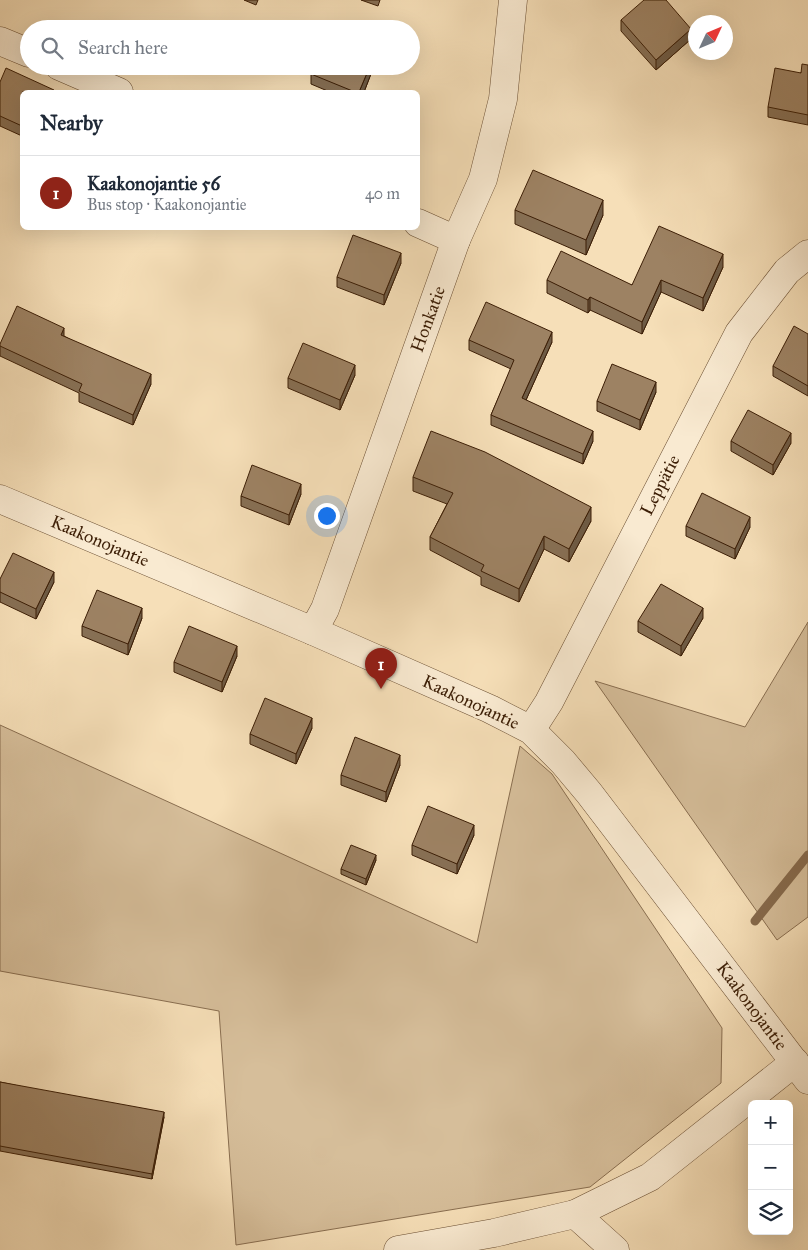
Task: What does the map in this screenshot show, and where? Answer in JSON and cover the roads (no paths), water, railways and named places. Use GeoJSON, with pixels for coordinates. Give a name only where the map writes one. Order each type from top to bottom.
{"type":"FeatureCollection","features":[{"type":"Feature","properties":{"kind":"street","name":"Honkatie"},"geometry":{"type":"LineString","coordinates":[[313,631],[325,609],[456,240],[483,179],[503,99],[514,0]]}},
{"type":"Feature","properties":{"kind":"street"},"geometry":{"type":"LineString","coordinates":[[0,41],[20,49]]}},
{"type":"Feature","properties":{"kind":"street"},"geometry":{"type":"LineString","coordinates":[[80,75],[114,90]]}},
{"type":"Feature","properties":{"kind":"street"},"geometry":{"type":"LineString","coordinates":[[420,224],[456,240]]}},
{"type":"Feature","properties":{"kind":"street","name":"Leppätie"},"geometry":{"type":"LineString","coordinates":[[531,730],[549,702],[739,333],[787,271],[808,254]]}},
{"type":"Feature","properties":{"kind":"street","name":"Kaakonojantie"},"geometry":{"type":"LineString","coordinates":[[0,499],[313,631],[490,709],[531,730],[563,762],[589,793],[801,1071]]}},
{"type":"Feature","properties":{"kind":"street"},"geometry":{"type":"LineString","coordinates":[[398,1250],[494,1233],[575,1214],[650,1177],[801,1071]]}},
{"type":"Feature","properties":{"kind":"street"},"geometry":{"type":"LineString","coordinates":[[575,1214],[615,1250]]}},
{"type":"Feature","properties":{"kind":"waterway"},"geometry":{"type":"LineString","coordinates":[[755,921],[808,855]]}},
{"type":"Feature","properties":{"kind":"place","name":"Kaakonojantie 56"},"geometry":{"type":"Point","coordinates":[381,689]}}]}
